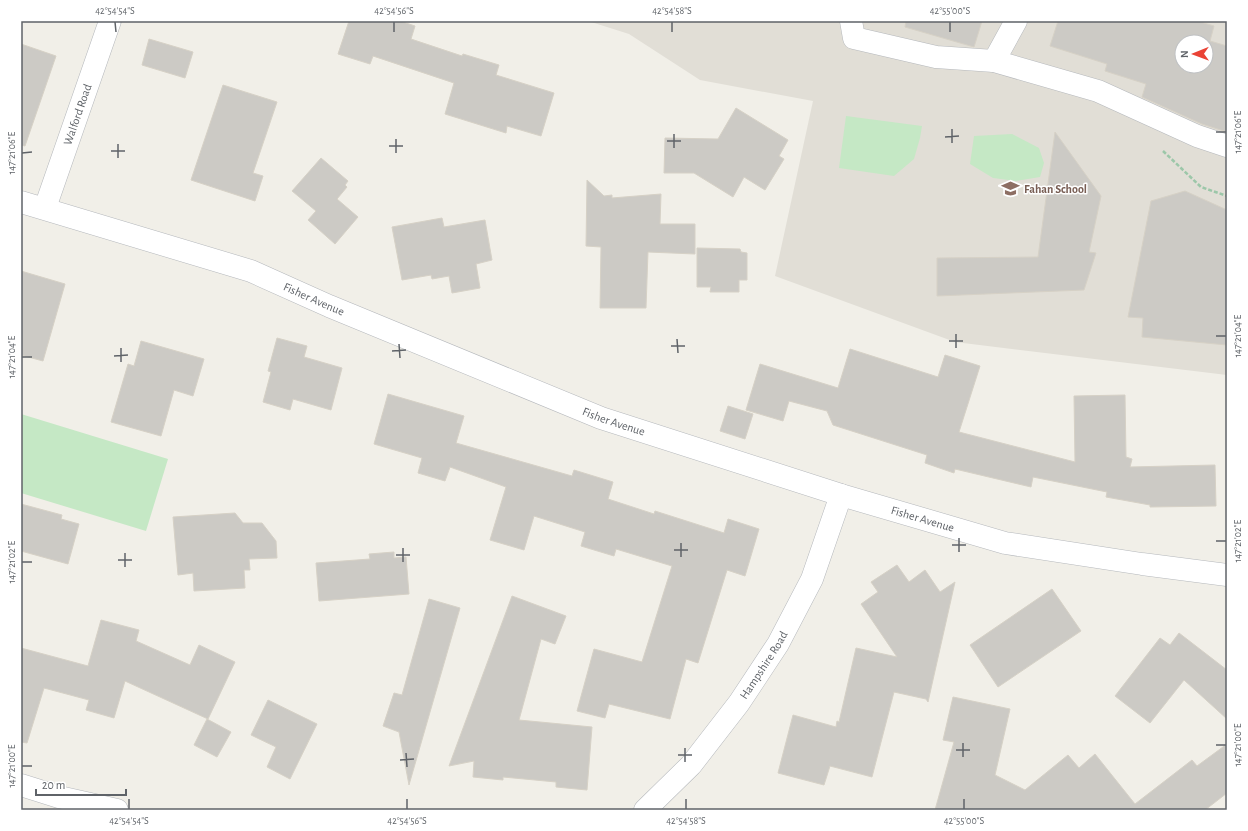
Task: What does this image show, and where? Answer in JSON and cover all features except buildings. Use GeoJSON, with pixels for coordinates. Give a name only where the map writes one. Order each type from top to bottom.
{"type":"FeatureCollection","features":[{"type":"Feature","properties":{"kind":"street","name":"Walford Road"},"geometry":{"type":"LineString","coordinates":[[46,208],[110,21]]}},
{"type":"Feature","properties":{"kind":"street"},"geometry":{"type":"LineString","coordinates":[[851,21],[854,38],[936,57],[994,61],[1098,91],[1197,136],[1227,146]]}},
{"type":"Feature","properties":{"kind":"street"},"geometry":{"type":"LineString","coordinates":[[994,61],[1016,21]]}},
{"type":"Feature","properties":{"kind":"street","name":"Fisher Avenue"},"geometry":{"type":"LineString","coordinates":[[21,202],[46,208],[252,271],[336,309],[601,418],[841,495],[1005,542],[1142,564],[1227,575]]}},
{"type":"Feature","properties":{"kind":"street","name":"Hampshire Road"},"geometry":{"type":"LineString","coordinates":[[645,810],[691,765],[739,703],[778,644],[812,579],[841,495]]}},
{"type":"Feature","properties":{"kind":"street"},"geometry":{"type":"LineString","coordinates":[[21,785],[59,797],[117,810]]}},
{"type":"Feature","properties":{"kind":"shaded area","name":"Fahan School"},"geometry":{"type":"Polygon","coordinates":[[[588,21],[1227,21],[1227,375],[955,342],[775,276],[813,101],[700,80],[629,34],[588,21]]]}},
{"type":"Feature","properties":{"kind":"green space"},"geometry":{"type":"Polygon","coordinates":[[[846,116],[922,126],[914,159],[894,176],[839,168],[846,116]]]}},
{"type":"Feature","properties":{"kind":"green space"},"geometry":{"type":"Polygon","coordinates":[[[1012,134],[1039,148],[1044,163],[1040,177],[1016,181],[993,178],[970,164],[974,136],[1012,134]]]}},
{"type":"Feature","properties":{"kind":"green space"},"geometry":{"type":"Polygon","coordinates":[[[21,414],[168,459],[146,531],[21,493],[21,414]]]}},
{"type":"Feature","properties":{"kind":"place","name":"Fahan School"},"geometry":{"type":"Point","coordinates":[1011,189]}}]}
